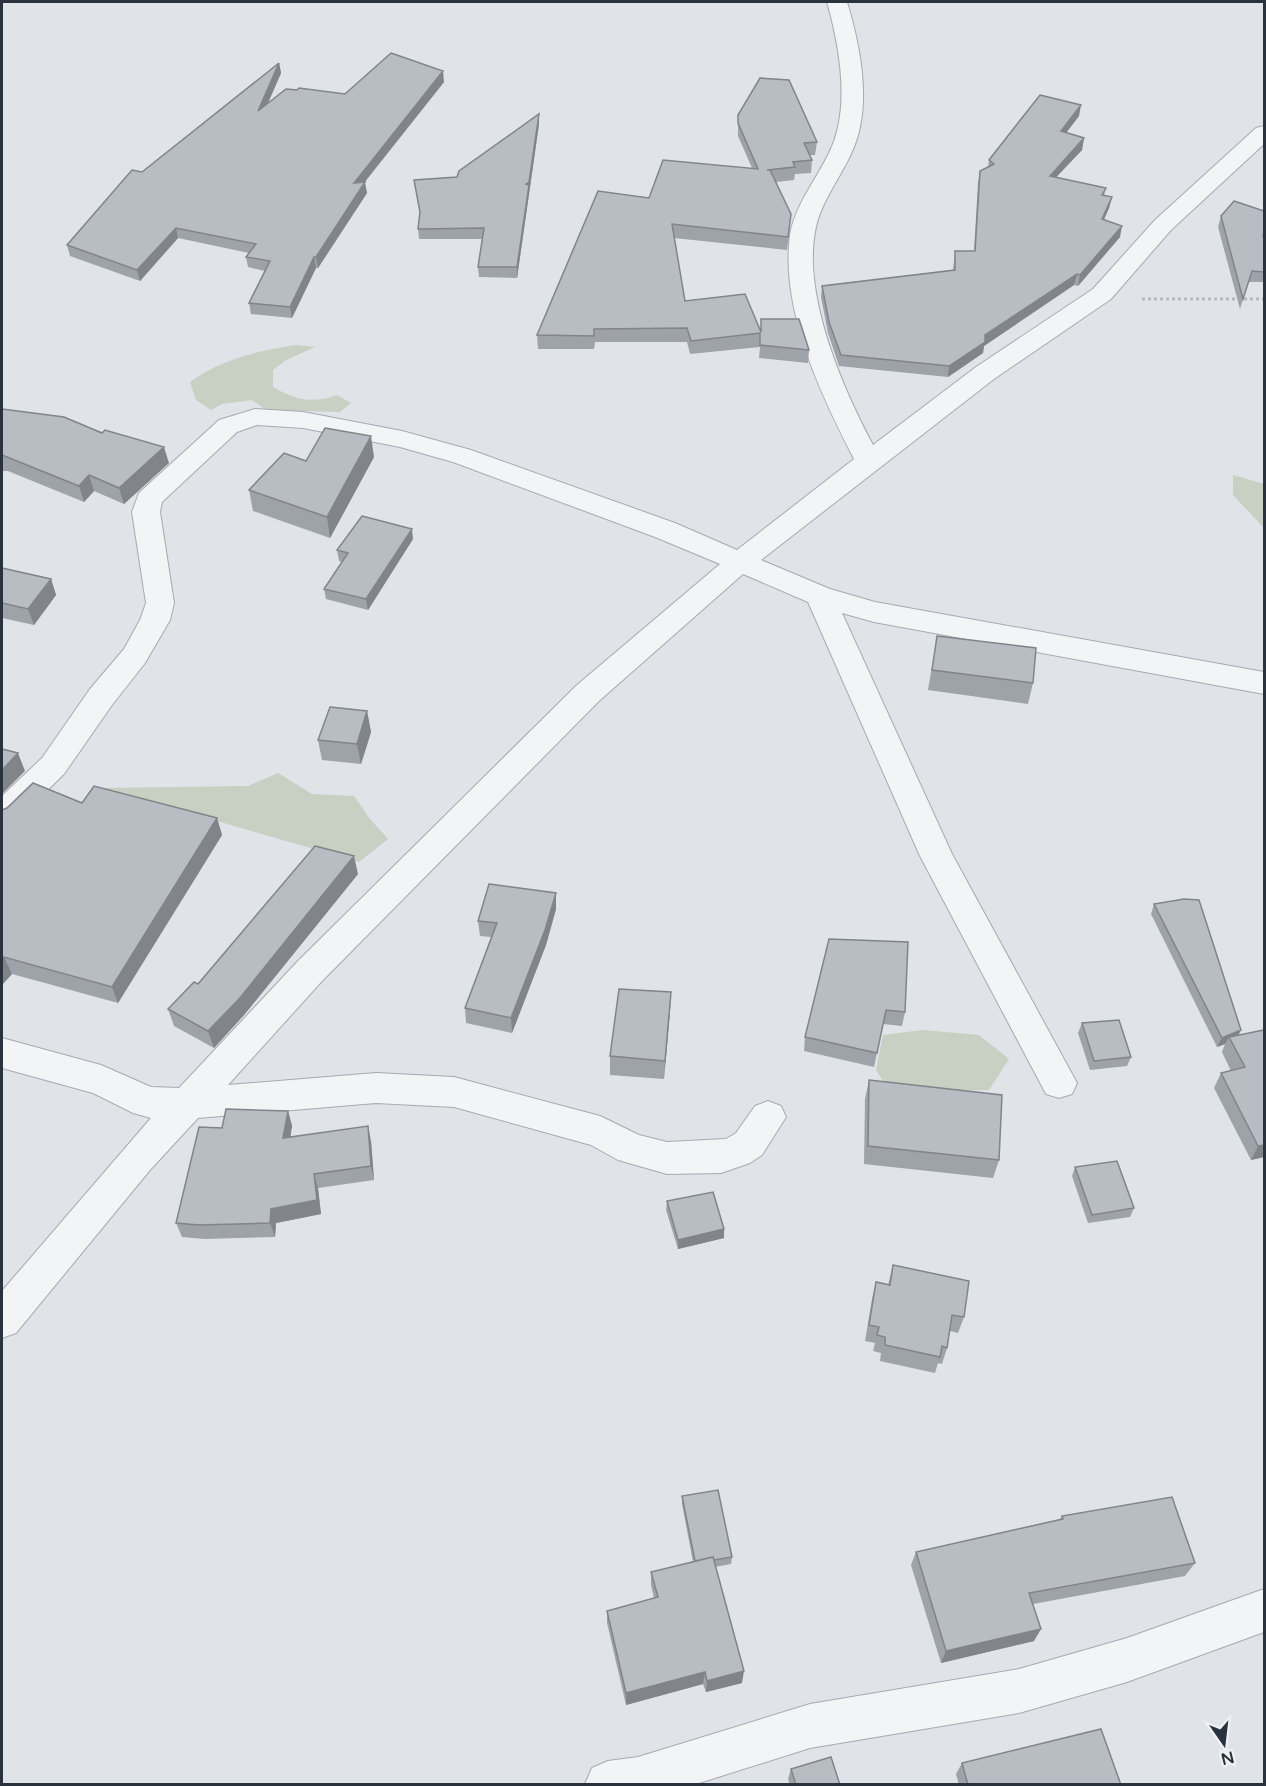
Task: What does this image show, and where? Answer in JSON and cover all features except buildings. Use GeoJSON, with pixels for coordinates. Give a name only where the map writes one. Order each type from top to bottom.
{"type":"FeatureCollection","features":[{"type":"Feature","properties":{"kind":"street"},"geometry":{"type":"LineString","coordinates":[[837,2],[845,27],[851,98],[850,124],[846,141],[811,210],[802,235],[802,276],[809,314],[829,378],[847,422],[868,461]]}},
{"type":"Feature","properties":{"kind":"street"},"geometry":{"type":"LineString","coordinates":[[2,1320],[187,1104],[310,970],[588,693],[740,561],[868,461],[985,373],[1102,294],[1163,225],[1264,133]]}},
{"type":"Feature","properties":{"kind":"street"},"geometry":{"type":"LineString","coordinates":[[2,815],[53,766],[101,697],[135,656],[155,620],[160,603],[146,512],[149,499],[228,426],[240,420],[262,417],[303,420],[402,439],[462,456],[665,530],[819,596],[874,612],[1264,683]]}},
{"type":"Feature","properties":{"kind":"street"},"geometry":{"type":"LineString","coordinates":[[819,596],[936,856],[1059,1083]]}},
{"type":"Feature","properties":{"kind":"street"},"geometry":{"type":"LineString","coordinates":[[2,1053],[101,1080],[146,1102],[166,1105],[376,1088],[454,1092],[600,1132],[631,1149],[667,1158],[721,1158],[737,1152],[749,1144],[768,1117]]}},
{"type":"Feature","properties":{"kind":"street"},"geometry":{"type":"LineString","coordinates":[[608,1785],[639,1780],[810,1726],[1019,1691],[1127,1660],[1264,1611]]}},
{"type":"Feature","properties":{"kind":"path"},"geometry":{"type":"LineString","coordinates":[[1102,294],[1153,300],[1264,298]]}},
{"type":"Feature","properties":{"kind":"green space"},"geometry":{"type":"Polygon","coordinates":[[[296,345],[315,347],[286,360],[273,370],[273,387],[297,398],[312,400],[337,395],[351,403],[340,412],[266,410],[252,400],[222,404],[211,410],[196,400],[190,382],[202,374],[241,357],[296,345]]]}},
{"type":"Feature","properties":{"kind":"green space"},"geometry":{"type":"Polygon","coordinates":[[[1233,475],[1264,484],[1264,528],[1233,495],[1233,475]]]}},
{"type":"Feature","properties":{"kind":"green space"},"geometry":{"type":"Polygon","coordinates":[[[278,773],[312,794],[354,796],[388,839],[359,862],[103,788],[248,786],[278,773]]]}},
{"type":"Feature","properties":{"kind":"green space"},"geometry":{"type":"Polygon","coordinates":[[[923,1030],[979,1035],[1009,1059],[989,1090],[890,1092],[876,1070],[883,1035],[923,1030]]]}}]}
